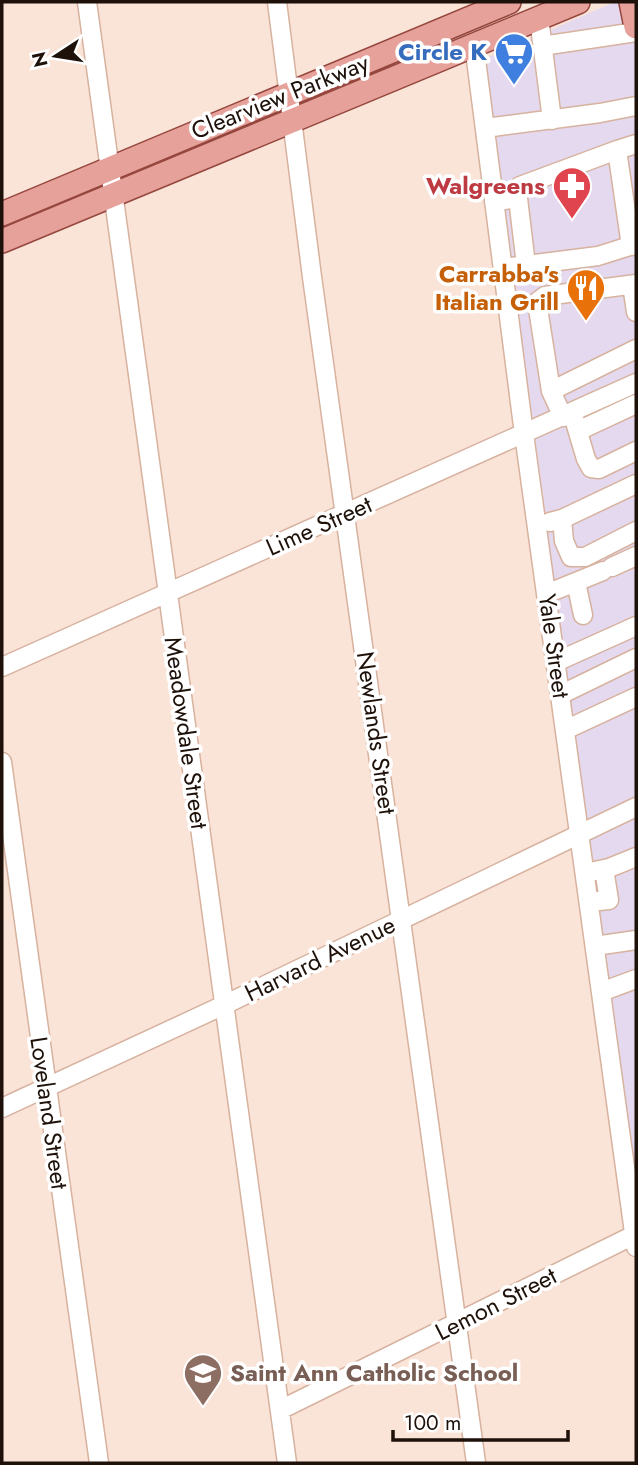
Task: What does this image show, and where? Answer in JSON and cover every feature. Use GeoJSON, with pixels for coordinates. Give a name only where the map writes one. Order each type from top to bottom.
{"type":"FeatureCollection","features":[{"type":"Feature","properties":{"kind":"main road","name":"Clearview Parkway"},"geometry":{"type":"LineString","coordinates":[[2,241],[578,2]]}},
{"type":"Feature","properties":{"kind":"main road"},"geometry":{"type":"LineString","coordinates":[[631,2],[636,30]]}},
{"type":"Feature","properties":{"kind":"main road","name":"Clearview Parkway"},"geometry":{"type":"LineString","coordinates":[[2,214],[289,93],[469,10],[505,3]]}},
{"type":"Feature","properties":{"kind":"street","name":"Meadowdale Street"},"geometry":{"type":"LineString","coordinates":[[87,2],[287,1463]]}},
{"type":"Feature","properties":{"kind":"street","name":"Newlands Street"},"geometry":{"type":"LineString","coordinates":[[277,2],[314,291],[477,1463]]}},
{"type":"Feature","properties":{"kind":"street"},"geometry":{"type":"LineString","coordinates":[[539,18],[552,120]]}},
{"type":"Feature","properties":{"kind":"street"},"geometry":{"type":"LineString","coordinates":[[542,46],[636,30]]}},
{"type":"Feature","properties":{"kind":"street","name":"Yale Street"},"geometry":{"type":"LineString","coordinates":[[474,44],[524,434],[618,1112],[633,1196],[636,1239]]}},
{"type":"Feature","properties":{"kind":"street"},"geometry":{"type":"LineString","coordinates":[[485,128],[636,106]]}},
{"type":"Feature","properties":{"kind":"street"},"geometry":{"type":"LineString","coordinates":[[494,202],[510,199],[520,186],[636,144]]}},
{"type":"Feature","properties":{"kind":"street"},"geometry":{"type":"LineString","coordinates":[[503,268],[598,256],[634,245],[617,150]]}},
{"type":"Feature","properties":{"kind":"street"},"geometry":{"type":"LineString","coordinates":[[517,190],[526,265]]}},
{"type":"Feature","properties":{"kind":"street"},"geometry":{"type":"LineString","coordinates":[[636,312],[634,284],[545,296],[537,302],[551,391],[578,431],[591,468],[599,469],[636,451]]}},
{"type":"Feature","properties":{"kind":"street"},"geometry":{"type":"LineString","coordinates":[[551,391],[636,349]]}},
{"type":"Feature","properties":{"kind":"street","name":"Lime Street"},"geometry":{"type":"LineString","coordinates":[[2,667],[636,383]]}},
{"type":"Feature","properties":{"kind":"street"},"geometry":{"type":"LineString","coordinates":[[578,431],[636,404]]}},
{"type":"Feature","properties":{"kind":"street"},"geometry":{"type":"LineString","coordinates":[[537,525],[562,519],[636,484]]}},
{"type":"Feature","properties":{"kind":"street"},"geometry":{"type":"LineString","coordinates":[[562,519],[564,541],[571,557],[585,557],[636,531]]}},
{"type":"Feature","properties":{"kind":"street"},"geometry":{"type":"LineString","coordinates":[[546,594],[636,556]]}},
{"type":"Feature","properties":{"kind":"street"},"geometry":{"type":"LineString","coordinates":[[576,582],[583,615]]}},
{"type":"Feature","properties":{"kind":"street"},"geometry":{"type":"LineString","coordinates":[[556,662],[636,626]]}},
{"type":"Feature","properties":{"kind":"street"},"geometry":{"type":"LineString","coordinates":[[560,695],[636,658]]}},
{"type":"Feature","properties":{"kind":"street"},"geometry":{"type":"LineString","coordinates":[[565,730],[636,697]]}},
{"type":"Feature","properties":{"kind":"street","name":"Loveland Street"},"geometry":{"type":"LineString","coordinates":[[2,762],[99,1463]]}},
{"type":"Feature","properties":{"kind":"street","name":"Harvard Avenue"},"geometry":{"type":"LineString","coordinates":[[2,1108],[224,1005],[636,807]]}},
{"type":"Feature","properties":{"kind":"street"},"geometry":{"type":"LineString","coordinates":[[585,873],[636,857]]}},
{"type":"Feature","properties":{"kind":"street"},"geometry":{"type":"LineString","coordinates":[[589,902],[609,900],[604,869]]}},
{"type":"Feature","properties":{"kind":"street"},"geometry":{"type":"LineString","coordinates":[[595,946],[636,940]]}},
{"type":"Feature","properties":{"kind":"street"},"geometry":{"type":"LineString","coordinates":[[601,992],[636,979]]}},
{"type":"Feature","properties":{"kind":"street"},"geometry":{"type":"LineString","coordinates":[[618,1112],[636,1110]]}},
{"type":"Feature","properties":{"kind":"street","name":"Lemon Street"},"geometry":{"type":"LineString","coordinates":[[280,1410],[636,1239]]}},
{"type":"Feature","properties":{"kind":"shaded area"},"geometry":{"type":"Polygon","coordinates":[[[615,2],[636,2],[636,1187],[484,59],[615,2]]]}},
{"type":"Feature","properties":{"kind":"place","name":"Circle K"},"geometry":{"type":"Point","coordinates":[514,86]}},
{"type":"Feature","properties":{"kind":"place","name":"Walgreens"},"geometry":{"type":"Point","coordinates":[572,220]}},
{"type":"Feature","properties":{"kind":"place","name":"Carrabba's Italian Grill"},"geometry":{"type":"Point","coordinates":[586,322]}},
{"type":"Feature","properties":{"kind":"place","name":"Saint Ann Catholic School"},"geometry":{"type":"Point","coordinates":[203,1407]}}]}
